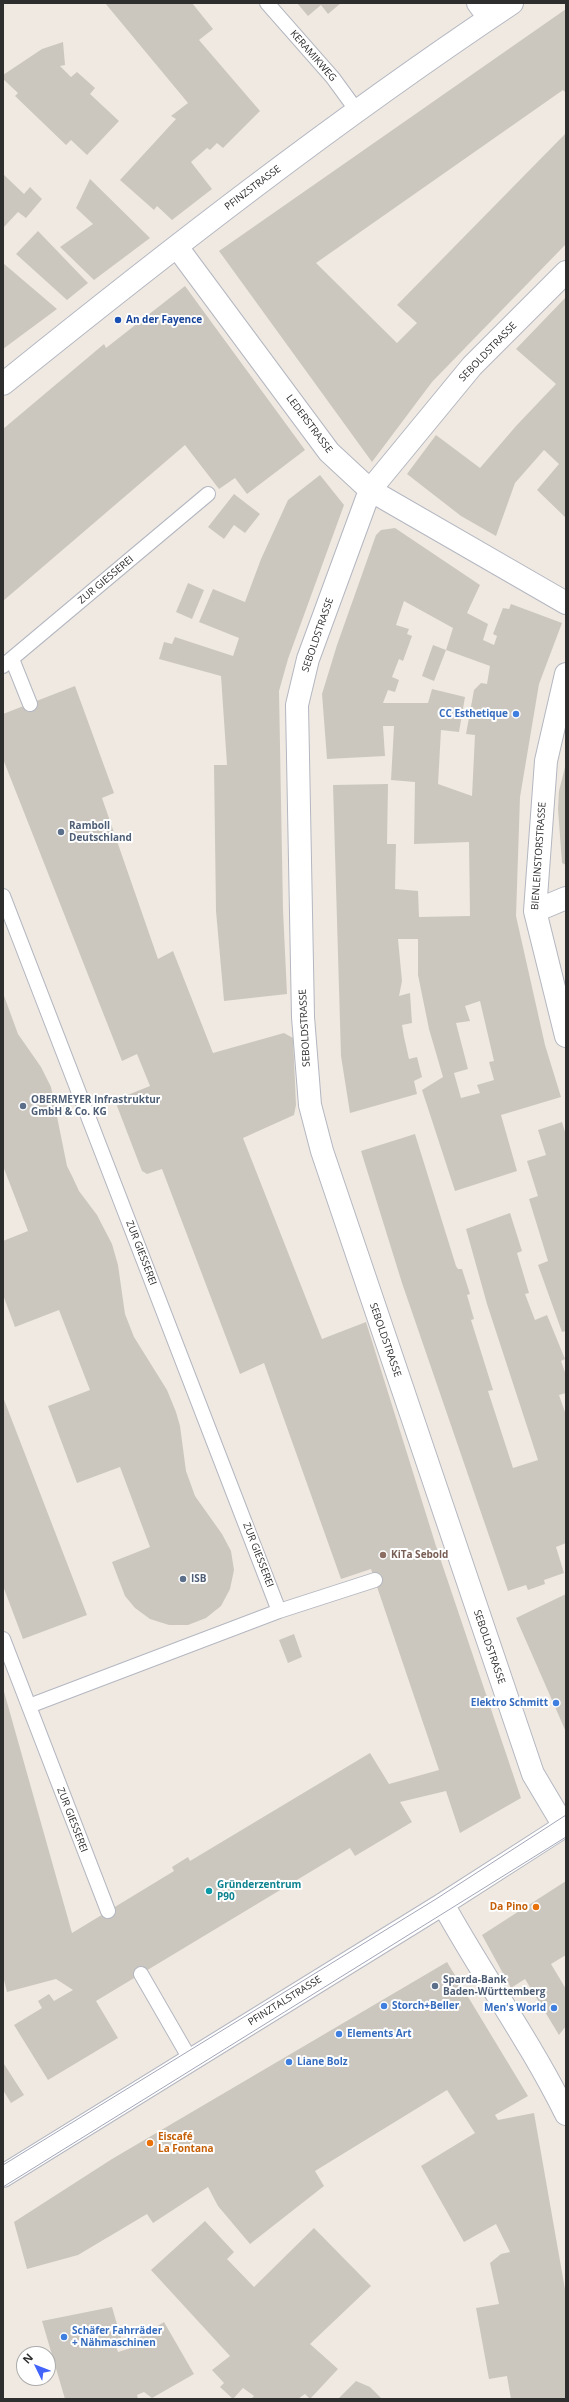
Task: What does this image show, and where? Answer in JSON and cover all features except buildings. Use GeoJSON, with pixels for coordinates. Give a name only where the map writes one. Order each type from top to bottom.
{"type":"FeatureCollection","features":[{"type":"Feature","properties":{"kind":"street","name":"PFINZSTRASSE"},"geometry":{"type":"LineString","coordinates":[[3,384],[235,200],[357,111],[484,10],[512,3]]}},
{"type":"Feature","properties":{"kind":"street","name":"LEDERSTRASSE"},"geometry":{"type":"LineString","coordinates":[[177,246],[329,452],[370,490],[566,603]]}},
{"type":"Feature","properties":{"kind":"street","name":"SEBOLDSTRASSE"},"geometry":{"type":"LineString","coordinates":[[565,1825],[532,1774],[324,1159],[310,1105],[303,1017],[297,705],[308,659],[370,490],[472,366],[566,272]]}},
{"type":"Feature","properties":{"kind":"street","name":"BIENLEINSTORSTRASSE"},"geometry":{"type":"LineString","coordinates":[[566,674],[546,760],[535,911],[566,1036]]}},
{"type":"Feature","properties":{"kind":"street"},"geometry":{"type":"LineString","coordinates":[[535,911],[566,898]]}},
{"type":"Feature","properties":{"kind":"street","name":"PFINZTALSTRASSE"},"geometry":{"type":"LineString","coordinates":[[3,2176],[443,1904],[565,1825]]}},
{"type":"Feature","properties":{"kind":"street"},"geometry":{"type":"LineString","coordinates":[[443,1904],[463,1940],[548,2077],[566,2114]]}},
{"type":"Feature","properties":{"kind":"lane","name":"KERAMIKWEG"},"geometry":{"type":"LineString","coordinates":[[267,3],[333,78],[357,111]]}},
{"type":"Feature","properties":{"kind":"lane","name":"ZUR GIESSEREI"},"geometry":{"type":"LineString","coordinates":[[8,663],[208,494]]}},
{"type":"Feature","properties":{"kind":"lane"},"geometry":{"type":"LineString","coordinates":[[8,663],[30,704]]}},
{"type":"Feature","properties":{"kind":"lane","name":"ZUR GIESSEREI"},"geometry":{"type":"LineString","coordinates":[[3,896],[279,1611]]}},
{"type":"Feature","properties":{"kind":"lane"},"geometry":{"type":"LineString","coordinates":[[29,1706],[279,1611],[375,1580]]}},
{"type":"Feature","properties":{"kind":"lane","name":"ZUR GIESSEREI"},"geometry":{"type":"LineString","coordinates":[[3,1639],[108,1911]]}},
{"type":"Feature","properties":{"kind":"lane"},"geometry":{"type":"LineString","coordinates":[[141,1974],[190,2059]]}},
{"type":"Feature","properties":{"kind":"tram line"},"geometry":{"type":"LineString","coordinates":[[3,2165],[436,1899],[566,1815]]}},
{"type":"Feature","properties":{"kind":"tram line"},"geometry":{"type":"LineString","coordinates":[[3,2187],[566,1837]]}},
{"type":"Feature","properties":{"kind":"place","name":"An der Fayence"},"geometry":{"type":"Point","coordinates":[118,320]}},
{"type":"Feature","properties":{"kind":"place","name":"CC Esthetique"},"geometry":{"type":"Point","coordinates":[516,714]}},
{"type":"Feature","properties":{"kind":"place","name":"Ramboll Deutschland"},"geometry":{"type":"Point","coordinates":[61,832]}},
{"type":"Feature","properties":{"kind":"place","name":"OBERMEYER Infrastruktur GmbH & Co. KG"},"geometry":{"type":"Point","coordinates":[23,1106]}},
{"type":"Feature","properties":{"kind":"place","name":"KiTa Sebold"},"geometry":{"type":"Point","coordinates":[383,1555]}},
{"type":"Feature","properties":{"kind":"place","name":"ISB"},"geometry":{"type":"Point","coordinates":[183,1579]}},
{"type":"Feature","properties":{"kind":"place","name":"Elektro Schmitt"},"geometry":{"type":"Point","coordinates":[556,1703]}},
{"type":"Feature","properties":{"kind":"place","name":"Gründerzentrum P90"},"geometry":{"type":"Point","coordinates":[209,1891]}},
{"type":"Feature","properties":{"kind":"place","name":"Da Pino"},"geometry":{"type":"Point","coordinates":[536,1907]}},
{"type":"Feature","properties":{"kind":"place","name":"Sparda-Bank Baden-Württemberg"},"geometry":{"type":"Point","coordinates":[435,1986]}},
{"type":"Feature","properties":{"kind":"place","name":"Storch+Beller"},"geometry":{"type":"Point","coordinates":[384,2006]}},
{"type":"Feature","properties":{"kind":"place","name":"Men's World"},"geometry":{"type":"Point","coordinates":[554,2008]}},
{"type":"Feature","properties":{"kind":"place","name":"Elements Art"},"geometry":{"type":"Point","coordinates":[339,2034]}},
{"type":"Feature","properties":{"kind":"place","name":"Liane Bolz"},"geometry":{"type":"Point","coordinates":[289,2062]}},
{"type":"Feature","properties":{"kind":"place","name":"Eiscafé La Fontana"},"geometry":{"type":"Point","coordinates":[150,2143]}},
{"type":"Feature","properties":{"kind":"place","name":"Schäfer Fahrräder + Nähmaschinen"},"geometry":{"type":"Point","coordinates":[64,2337]}}]}
